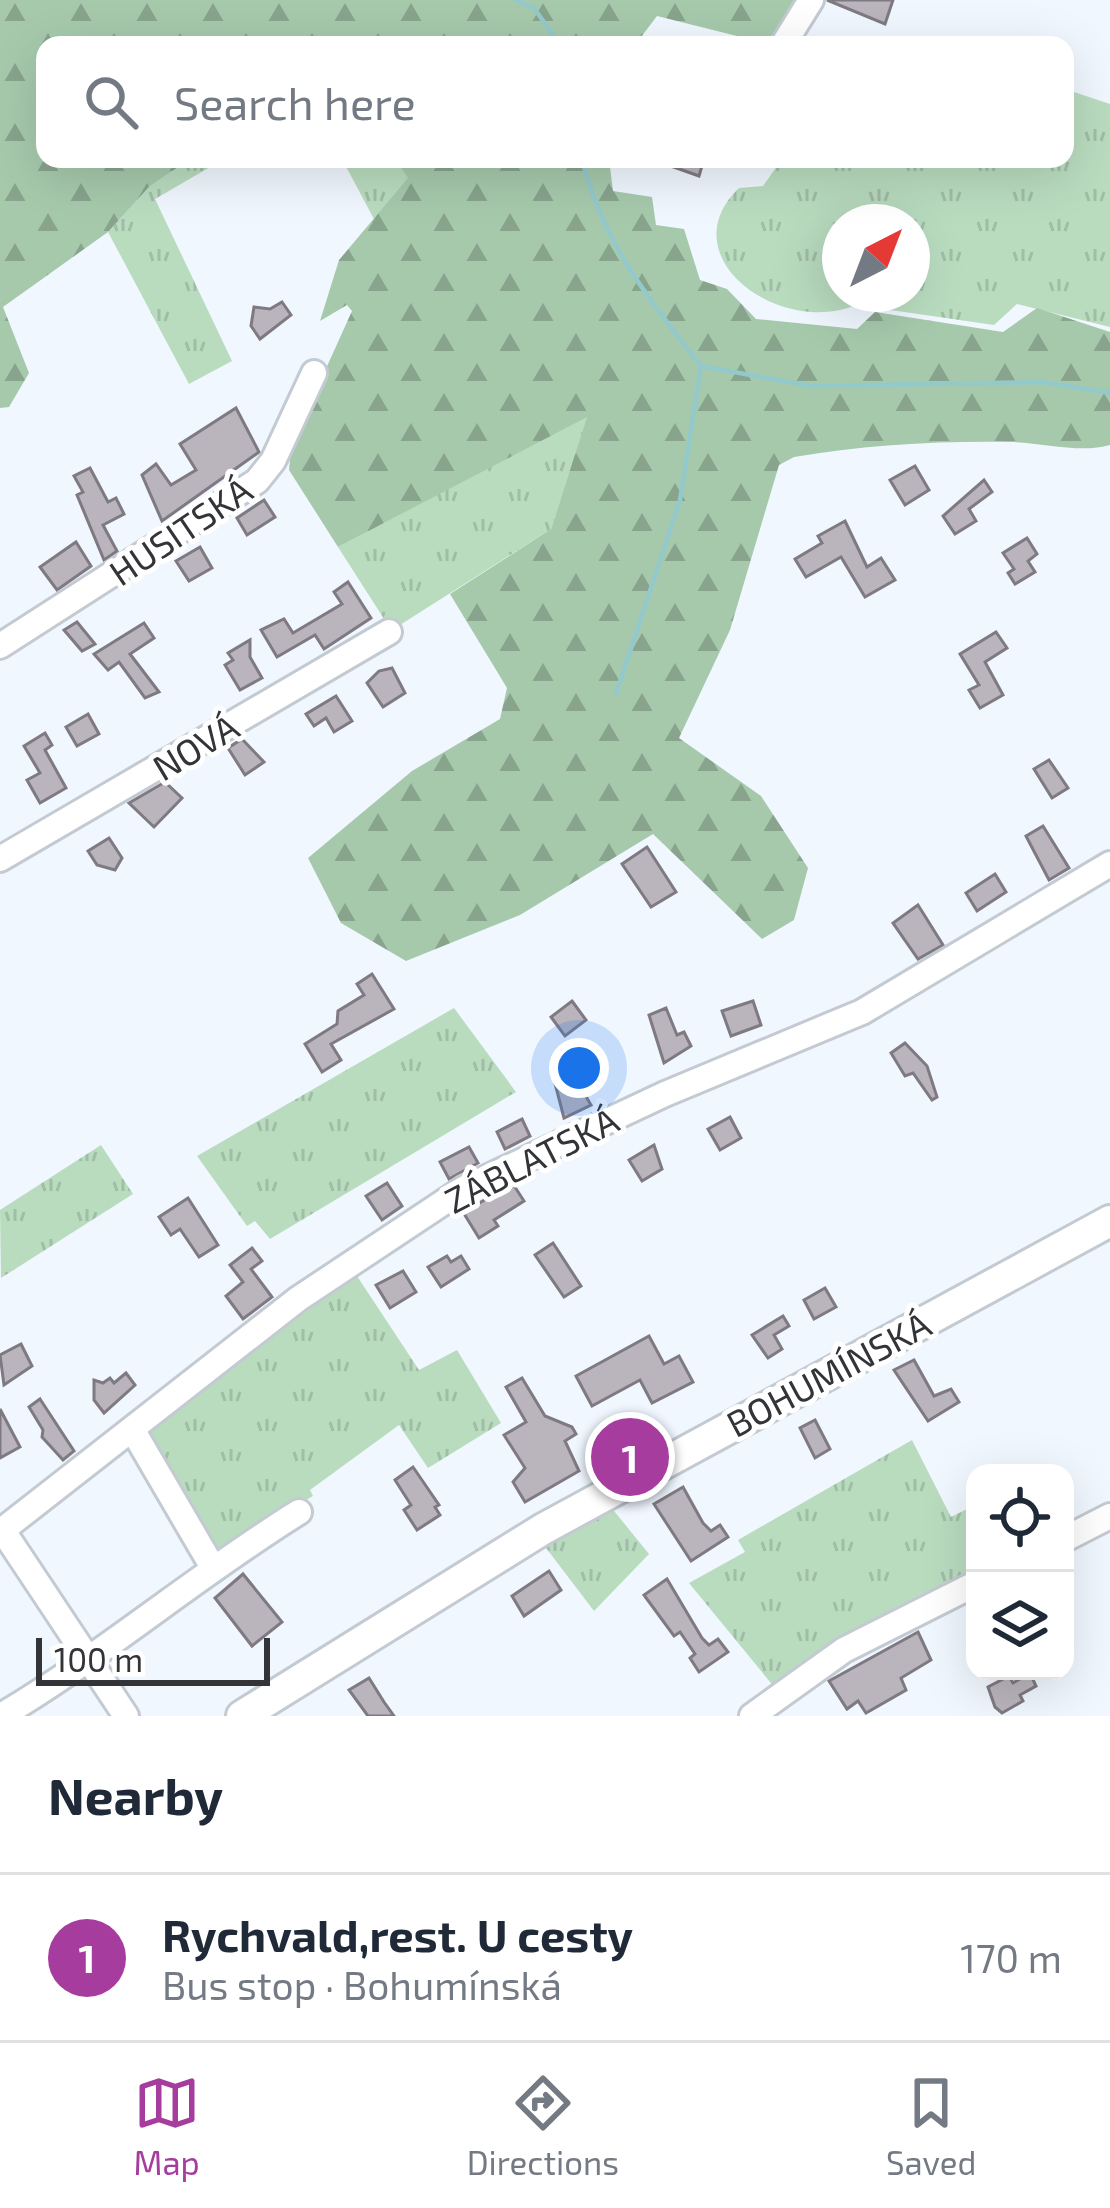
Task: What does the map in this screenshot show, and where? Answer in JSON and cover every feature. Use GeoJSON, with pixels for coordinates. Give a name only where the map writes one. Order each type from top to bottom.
{"type":"FeatureCollection","features":[{"type":"Feature","properties":{"kind":"main road","name":"BOHUMÍNSKÁ"},"geometry":{"type":"LineString","coordinates":[[242,1716],[543,1529],[1110,1221]]}},
{"type":"Feature","properties":{"kind":"street"},"geometry":{"type":"LineString","coordinates":[[789,36],[811,0]]}},
{"type":"Feature","properties":{"kind":"street","name":"HUSITSKÁ"},"geometry":{"type":"LineString","coordinates":[[0,646],[257,481],[314,373]]}},
{"type":"Feature","properties":{"kind":"street","name":"NOVÁ"},"geometry":{"type":"LineString","coordinates":[[0,859],[389,632]]}},
{"type":"Feature","properties":{"kind":"street","name":"ZÁBLATSKÁ"},"geometry":{"type":"LineString","coordinates":[[1,1531],[298,1299],[465,1188],[664,1094],[862,1012],[1110,864]]}},
{"type":"Feature","properties":{"kind":"street"},"geometry":{"type":"LineString","coordinates":[[131,1430],[212,1565]]}},
{"type":"Feature","properties":{"kind":"street"},"geometry":{"type":"LineString","coordinates":[[1,1716],[89,1664],[212,1565],[299,1513]]}},
{"type":"Feature","properties":{"kind":"street"},"geometry":{"type":"LineString","coordinates":[[1074,1534],[1110,1516]]}},
{"type":"Feature","properties":{"kind":"street"},"geometry":{"type":"LineString","coordinates":[[1,1531],[126,1716]]}},
{"type":"Feature","properties":{"kind":"street"},"geometry":{"type":"LineString","coordinates":[[752,1716],[844,1650],[966,1589]]}},
{"type":"Feature","properties":{"kind":"green space"},"geometry":{"type":"Polygon","coordinates":[[[0,0],[800,0],[778,36],[737,36],[657,16],[642,36],[36,36],[36,168],[177,168],[149,187],[108,232],[3,307],[29,373],[9,407],[0,408],[0,0]]]}},
{"type":"Feature","properties":{"kind":"green space"},"geometry":{"type":"Polygon","coordinates":[[[1074,92],[1110,104],[1110,327],[1017,304],[994,325],[904,312],[930,312],[930,204],[822,204],[822,312],[795,310],[766,300],[742,284],[724,263],[717,239],[721,214],[739,188],[763,186],[776,168],[1074,168],[1074,92]]]}},
{"type":"Feature","properties":{"kind":"green space"},"geometry":{"type":"Polygon","coordinates":[[[177,168],[208,168],[155,199],[232,361],[189,384],[108,232],[149,187],[177,168]]]}},
{"type":"Feature","properties":{"kind":"green space"},"geometry":{"type":"Polygon","coordinates":[[[347,168],[402,168],[409,178],[375,221],[347,168]]]}},
{"type":"Feature","properties":{"kind":"green space"},"geometry":{"type":"Polygon","coordinates":[[[401,168],[610,168],[613,191],[652,197],[656,225],[684,229],[700,280],[727,289],[756,319],[857,329],[875,312],[1003,332],[1037,308],[1110,332],[1110,445],[901,445],[794,457],[779,465],[730,630],[679,738],[761,796],[808,868],[794,920],[762,939],[653,834],[520,915],[406,961],[341,923],[308,858],[412,771],[500,719],[507,688],[450,594],[551,529],[587,417],[338,547],[289,470],[291,446],[352,311],[347,305],[320,321],[339,260],[408,178],[401,168]]]}},
{"type":"Feature","properties":{"kind":"green space"},"geometry":{"type":"Polygon","coordinates":[[[588,415],[551,529],[400,625],[386,622],[338,547],[588,415]]]}},
{"type":"Feature","properties":{"kind":"green space"},"geometry":{"type":"Polygon","coordinates":[[[454,1008],[516,1092],[270,1239],[255,1221],[247,1226],[197,1156],[454,1008]]]}},
{"type":"Feature","properties":{"kind":"green space"},"geometry":{"type":"Polygon","coordinates":[[[101,1145],[133,1194],[1,1278],[0,1210],[101,1145]]]}},
{"type":"Feature","properties":{"kind":"green space"},"geometry":{"type":"Polygon","coordinates":[[[353,1270],[419,1370],[457,1350],[501,1423],[428,1468],[399,1425],[310,1490],[313,1496],[219,1552],[206,1544],[144,1428],[353,1270]]]}},
{"type":"Feature","properties":{"kind":"green space"},"geometry":{"type":"Polygon","coordinates":[[[912,1440],[951,1517],[966,1510],[966,1579],[775,1688],[689,1583],[745,1552],[738,1540],[912,1440]]]}},
{"type":"Feature","properties":{"kind":"green space"},"geometry":{"type":"Polygon","coordinates":[[[610,1506],[649,1554],[594,1611],[543,1544],[610,1506]]]}},
{"type":"Feature","properties":{"kind":"building"},"geometry":{"type":"Polygon","coordinates":[[[827,0],[893,0],[885,24],[827,0]]]}},
{"type":"Feature","properties":{"kind":"building"},"geometry":{"type":"Polygon","coordinates":[[[676,168],[701,168],[699,176],[676,168]]]}},
{"type":"Feature","properties":{"kind":"building"},"geometry":{"type":"Polygon","coordinates":[[[282,302],[291,315],[260,339],[251,326],[254,307],[270,309],[282,302]]]}},
{"type":"Feature","properties":{"kind":"building"},"geometry":{"type":"Polygon","coordinates":[[[236,408],[259,452],[162,521],[142,475],[156,464],[171,485],[196,470],[180,444],[236,408]]]}},
{"type":"Feature","properties":{"kind":"building"},"geometry":{"type":"Polygon","coordinates":[[[915,466],[929,490],[905,505],[890,480],[915,466]]]}},
{"type":"Feature","properties":{"kind":"building"},"geometry":{"type":"Polygon","coordinates":[[[90,468],[108,502],[116,498],[124,514],[103,525],[117,551],[104,560],[74,476],[90,468]]]}},
{"type":"Feature","properties":{"kind":"building"},"geometry":{"type":"Polygon","coordinates":[[[984,480],[992,492],[969,509],[976,521],[955,534],[943,516],[984,480]]]}},
{"type":"Feature","properties":{"kind":"building"},"geometry":{"type":"Polygon","coordinates":[[[264,500],[275,517],[247,535],[237,518],[264,500]]]}},
{"type":"Feature","properties":{"kind":"building"},"geometry":{"type":"Polygon","coordinates":[[[845,521],[867,567],[881,558],[895,580],[865,597],[841,557],[806,577],[795,559],[822,543],[818,536],[845,521]]]}},
{"type":"Feature","properties":{"kind":"building"},"geometry":{"type":"Polygon","coordinates":[[[1027,538],[1037,554],[1028,561],[1035,572],[1015,584],[1008,573],[1014,569],[1003,553],[1027,538]]]}},
{"type":"Feature","properties":{"kind":"building"},"geometry":{"type":"Polygon","coordinates":[[[76,542],[91,566],[57,590],[40,567],[76,542]]]}},
{"type":"Feature","properties":{"kind":"building"},"geometry":{"type":"Polygon","coordinates":[[[200,547],[212,568],[189,581],[176,561],[200,547]]]}},
{"type":"Feature","properties":{"kind":"building"},"geometry":{"type":"Polygon","coordinates":[[[348,582],[371,618],[324,649],[315,635],[277,657],[261,630],[284,619],[293,633],[342,604],[334,592],[348,582]]]}},
{"type":"Feature","properties":{"kind":"building"},"geometry":{"type":"Polygon","coordinates":[[[77,622],[95,644],[82,651],[64,630],[77,622]]]}},
{"type":"Feature","properties":{"kind":"building"},"geometry":{"type":"Polygon","coordinates":[[[144,623],[154,638],[130,654],[159,692],[145,698],[119,662],[108,670],[94,654],[144,623]]]}},
{"type":"Feature","properties":{"kind":"building"},"geometry":{"type":"Polygon","coordinates":[[[996,632],[1007,648],[985,662],[1003,695],[980,708],[969,690],[979,685],[960,654],[996,632]]]}},
{"type":"Feature","properties":{"kind":"building"},"geometry":{"type":"Polygon","coordinates":[[[250,640],[250,657],[262,678],[240,690],[225,665],[233,660],[228,653],[250,640]]]}},
{"type":"Feature","properties":{"kind":"building"},"geometry":{"type":"Polygon","coordinates":[[[392,668],[405,693],[383,707],[367,683],[379,671],[392,668]]]}},
{"type":"Feature","properties":{"kind":"building"},"geometry":{"type":"Polygon","coordinates":[[[336,696],[352,721],[334,732],[326,718],[314,726],[306,714],[336,696]]]}},
{"type":"Feature","properties":{"kind":"building"},"geometry":{"type":"Polygon","coordinates":[[[88,714],[99,734],[77,746],[66,727],[88,714]]]}},
{"type":"Feature","properties":{"kind":"building"},"geometry":{"type":"Polygon","coordinates":[[[45,733],[52,745],[45,750],[66,788],[40,803],[27,780],[40,773],[24,746],[45,733]]]}},
{"type":"Feature","properties":{"kind":"building"},"geometry":{"type":"Polygon","coordinates":[[[242,739],[264,762],[245,775],[228,748],[242,739]]]}},
{"type":"Feature","properties":{"kind":"building"},"geometry":{"type":"Polygon","coordinates":[[[1049,760],[1068,788],[1052,798],[1034,769],[1049,760]]]}},
{"type":"Feature","properties":{"kind":"building"},"geometry":{"type":"Polygon","coordinates":[[[165,782],[182,798],[154,827],[129,803],[165,782]]]}},
{"type":"Feature","properties":{"kind":"building"},"geometry":{"type":"Polygon","coordinates":[[[1043,826],[1069,868],[1049,880],[1026,836],[1043,826]]]}},
{"type":"Feature","properties":{"kind":"building"},"geometry":{"type":"Polygon","coordinates":[[[109,838],[122,858],[115,870],[97,865],[88,851],[109,838]]]}},
{"type":"Feature","properties":{"kind":"building"},"geometry":{"type":"Polygon","coordinates":[[[647,847],[676,892],[651,907],[622,864],[647,847]]]}},
{"type":"Feature","properties":{"kind":"building"},"geometry":{"type":"Polygon","coordinates":[[[995,874],[1006,892],[977,911],[966,893],[995,874]]]}},
{"type":"Feature","properties":{"kind":"building"},"geometry":{"type":"Polygon","coordinates":[[[918,905],[943,945],[918,959],[893,923],[918,905]]]}},
{"type":"Feature","properties":{"kind":"building"},"geometry":{"type":"Polygon","coordinates":[[[372,974],[394,1009],[331,1044],[341,1060],[322,1072],[305,1044],[337,1024],[338,1011],[364,995],[357,984],[372,974]]]}},
{"type":"Feature","properties":{"kind":"building"},"geometry":{"type":"Polygon","coordinates":[[[572,1001],[586,1020],[565,1036],[551,1017],[572,1001]]]}},
{"type":"Feature","properties":{"kind":"building"},"geometry":{"type":"Polygon","coordinates":[[[753,1001],[761,1025],[731,1036],[722,1011],[753,1001]]]}},
{"type":"Feature","properties":{"kind":"building"},"geometry":{"type":"Polygon","coordinates":[[[666,1008],[677,1035],[684,1032],[691,1046],[664,1063],[649,1015],[666,1008]]]}},
{"type":"Feature","properties":{"kind":"building"},"geometry":{"type":"Polygon","coordinates":[[[905,1043],[927,1066],[937,1097],[932,1100],[913,1073],[905,1076],[891,1053],[905,1043]]]}},
{"type":"Feature","properties":{"kind":"building"},"geometry":{"type":"Polygon","coordinates":[[[568,1065],[591,1105],[564,1118],[552,1072],[568,1065]]]}},
{"type":"Feature","properties":{"kind":"building"},"geometry":{"type":"Polygon","coordinates":[[[730,1117],[741,1138],[720,1150],[708,1129],[730,1117]]]}},
{"type":"Feature","properties":{"kind":"building"},"geometry":{"type":"Polygon","coordinates":[[[522,1119],[530,1136],[505,1149],[497,1132],[522,1119]]]}},
{"type":"Feature","properties":{"kind":"building"},"geometry":{"type":"Polygon","coordinates":[[[654,1145],[662,1169],[642,1181],[629,1160],[654,1145]]]}},
{"type":"Feature","properties":{"kind":"building"},"geometry":{"type":"Polygon","coordinates":[[[469,1147],[478,1163],[449,1179],[440,1162],[469,1147]]]}},
{"type":"Feature","properties":{"kind":"building"},"geometry":{"type":"Polygon","coordinates":[[[387,1183],[402,1206],[382,1220],[366,1196],[387,1183]]]}},
{"type":"Feature","properties":{"kind":"building"},"geometry":{"type":"Polygon","coordinates":[[[513,1184],[524,1201],[494,1220],[498,1226],[479,1238],[463,1212],[513,1184]]]}},
{"type":"Feature","properties":{"kind":"building"},"geometry":{"type":"Polygon","coordinates":[[[188,1198],[218,1245],[199,1257],[180,1229],[171,1235],[159,1217],[188,1198]]]}},
{"type":"Feature","properties":{"kind":"building"},"geometry":{"type":"Polygon","coordinates":[[[553,1243],[581,1286],[564,1297],[535,1255],[553,1243]]]}},
{"type":"Feature","properties":{"kind":"building"},"geometry":{"type":"Polygon","coordinates":[[[252,1248],[262,1261],[251,1269],[272,1297],[243,1319],[226,1296],[243,1282],[230,1265],[252,1248]]]}},
{"type":"Feature","properties":{"kind":"building"},"geometry":{"type":"Polygon","coordinates":[[[447,1256],[451,1262],[461,1256],[469,1269],[441,1287],[428,1267],[447,1256]]]}},
{"type":"Feature","properties":{"kind":"building"},"geometry":{"type":"Polygon","coordinates":[[[403,1271],[416,1292],[390,1308],[376,1285],[403,1271]]]}},
{"type":"Feature","properties":{"kind":"building"},"geometry":{"type":"Polygon","coordinates":[[[825,1288],[836,1307],[814,1319],[804,1300],[825,1288]]]}},
{"type":"Feature","properties":{"kind":"building"},"geometry":{"type":"Polygon","coordinates":[[[783,1316],[789,1326],[774,1335],[782,1349],[768,1358],[752,1335],[783,1316]]]}},
{"type":"Feature","properties":{"kind":"building"},"geometry":{"type":"Polygon","coordinates":[[[649,1336],[664,1364],[679,1356],[693,1382],[652,1403],[640,1380],[592,1406],[576,1376],[649,1336]]]}},
{"type":"Feature","properties":{"kind":"building"},"geometry":{"type":"Polygon","coordinates":[[[21,1344],[32,1366],[4,1385],[0,1355],[21,1344]]]}},
{"type":"Feature","properties":{"kind":"building"},"geometry":{"type":"Polygon","coordinates":[[[914,1360],[934,1396],[951,1389],[959,1402],[928,1421],[894,1370],[914,1360]]]}},
{"type":"Feature","properties":{"kind":"building"},"geometry":{"type":"Polygon","coordinates":[[[126,1373],[135,1385],[104,1413],[94,1400],[94,1380],[103,1383],[110,1378],[114,1383],[126,1373]]]}},
{"type":"Feature","properties":{"kind":"building"},"geometry":{"type":"Polygon","coordinates":[[[522,1378],[545,1416],[572,1427],[576,1434],[565,1441],[579,1471],[525,1502],[513,1482],[525,1468],[504,1435],[526,1422],[506,1387],[522,1378]]]}},
{"type":"Feature","properties":{"kind":"building"},"geometry":{"type":"Polygon","coordinates":[[[40,1399],[74,1451],[63,1460],[42,1437],[43,1430],[29,1407],[40,1399]]]}},
{"type":"Feature","properties":{"kind":"building"},"geometry":{"type":"Polygon","coordinates":[[[0,1409],[20,1447],[0,1458],[0,1409]]]}},
{"type":"Feature","properties":{"kind":"building"},"geometry":{"type":"Polygon","coordinates":[[[815,1420],[830,1449],[815,1458],[800,1428],[815,1420]]]}},
{"type":"Feature","properties":{"kind":"building"},"geometry":{"type":"Polygon","coordinates":[[[413,1467],[439,1505],[435,1507],[440,1515],[417,1530],[404,1510],[411,1505],[395,1480],[413,1467]]]}},
{"type":"Feature","properties":{"kind":"building"},"geometry":{"type":"Polygon","coordinates":[[[683,1487],[703,1523],[711,1531],[720,1525],[728,1537],[691,1561],[654,1504],[683,1487]]]}},
{"type":"Feature","properties":{"kind":"building"},"geometry":{"type":"Polygon","coordinates":[[[549,1571],[561,1590],[524,1616],[512,1596],[549,1571]]]}},
{"type":"Feature","properties":{"kind":"building"},"geometry":{"type":"Polygon","coordinates":[[[243,1574],[282,1622],[252,1646],[215,1598],[243,1574]]]}},
{"type":"Feature","properties":{"kind":"building"},"geometry":{"type":"Polygon","coordinates":[[[667,1579],[702,1638],[709,1645],[718,1639],[728,1652],[699,1672],[690,1658],[695,1654],[680,1632],[674,1636],[644,1595],[667,1579]]]}},
{"type":"Feature","properties":{"kind":"building"},"geometry":{"type":"Polygon","coordinates":[[[918,1632],[931,1660],[901,1678],[906,1690],[866,1713],[858,1701],[847,1709],[829,1681],[918,1632]]]}},
{"type":"Feature","properties":{"kind":"building"},"geometry":{"type":"Polygon","coordinates":[[[369,1678],[394,1716],[368,1716],[349,1690],[369,1678]]]}},
{"type":"Feature","properties":{"kind":"building"},"geometry":{"type":"Polygon","coordinates":[[[1001,1680],[1033,1680],[1036,1686],[1020,1695],[1023,1701],[1002,1713],[988,1687],[1001,1680]]]}},
{"type":"Feature","properties":{"kind":"waterway"},"geometry":{"type":"LineString","coordinates":[[515,0],[534,8],[554,36]]}},
{"type":"Feature","properties":{"kind":"waterway"},"geometry":{"type":"LineString","coordinates":[[584,168],[615,243],[701,366],[811,386],[1043,382],[1110,393]]}},
{"type":"Feature","properties":{"kind":"waterway"},"geometry":{"type":"LineString","coordinates":[[616,694],[680,500],[701,366]]}},
{"type":"Feature","properties":{"kind":"place","name":"Rychvald,rest. U cesty"},"geometry":{"type":"Point","coordinates":[630,1457]}}]}
